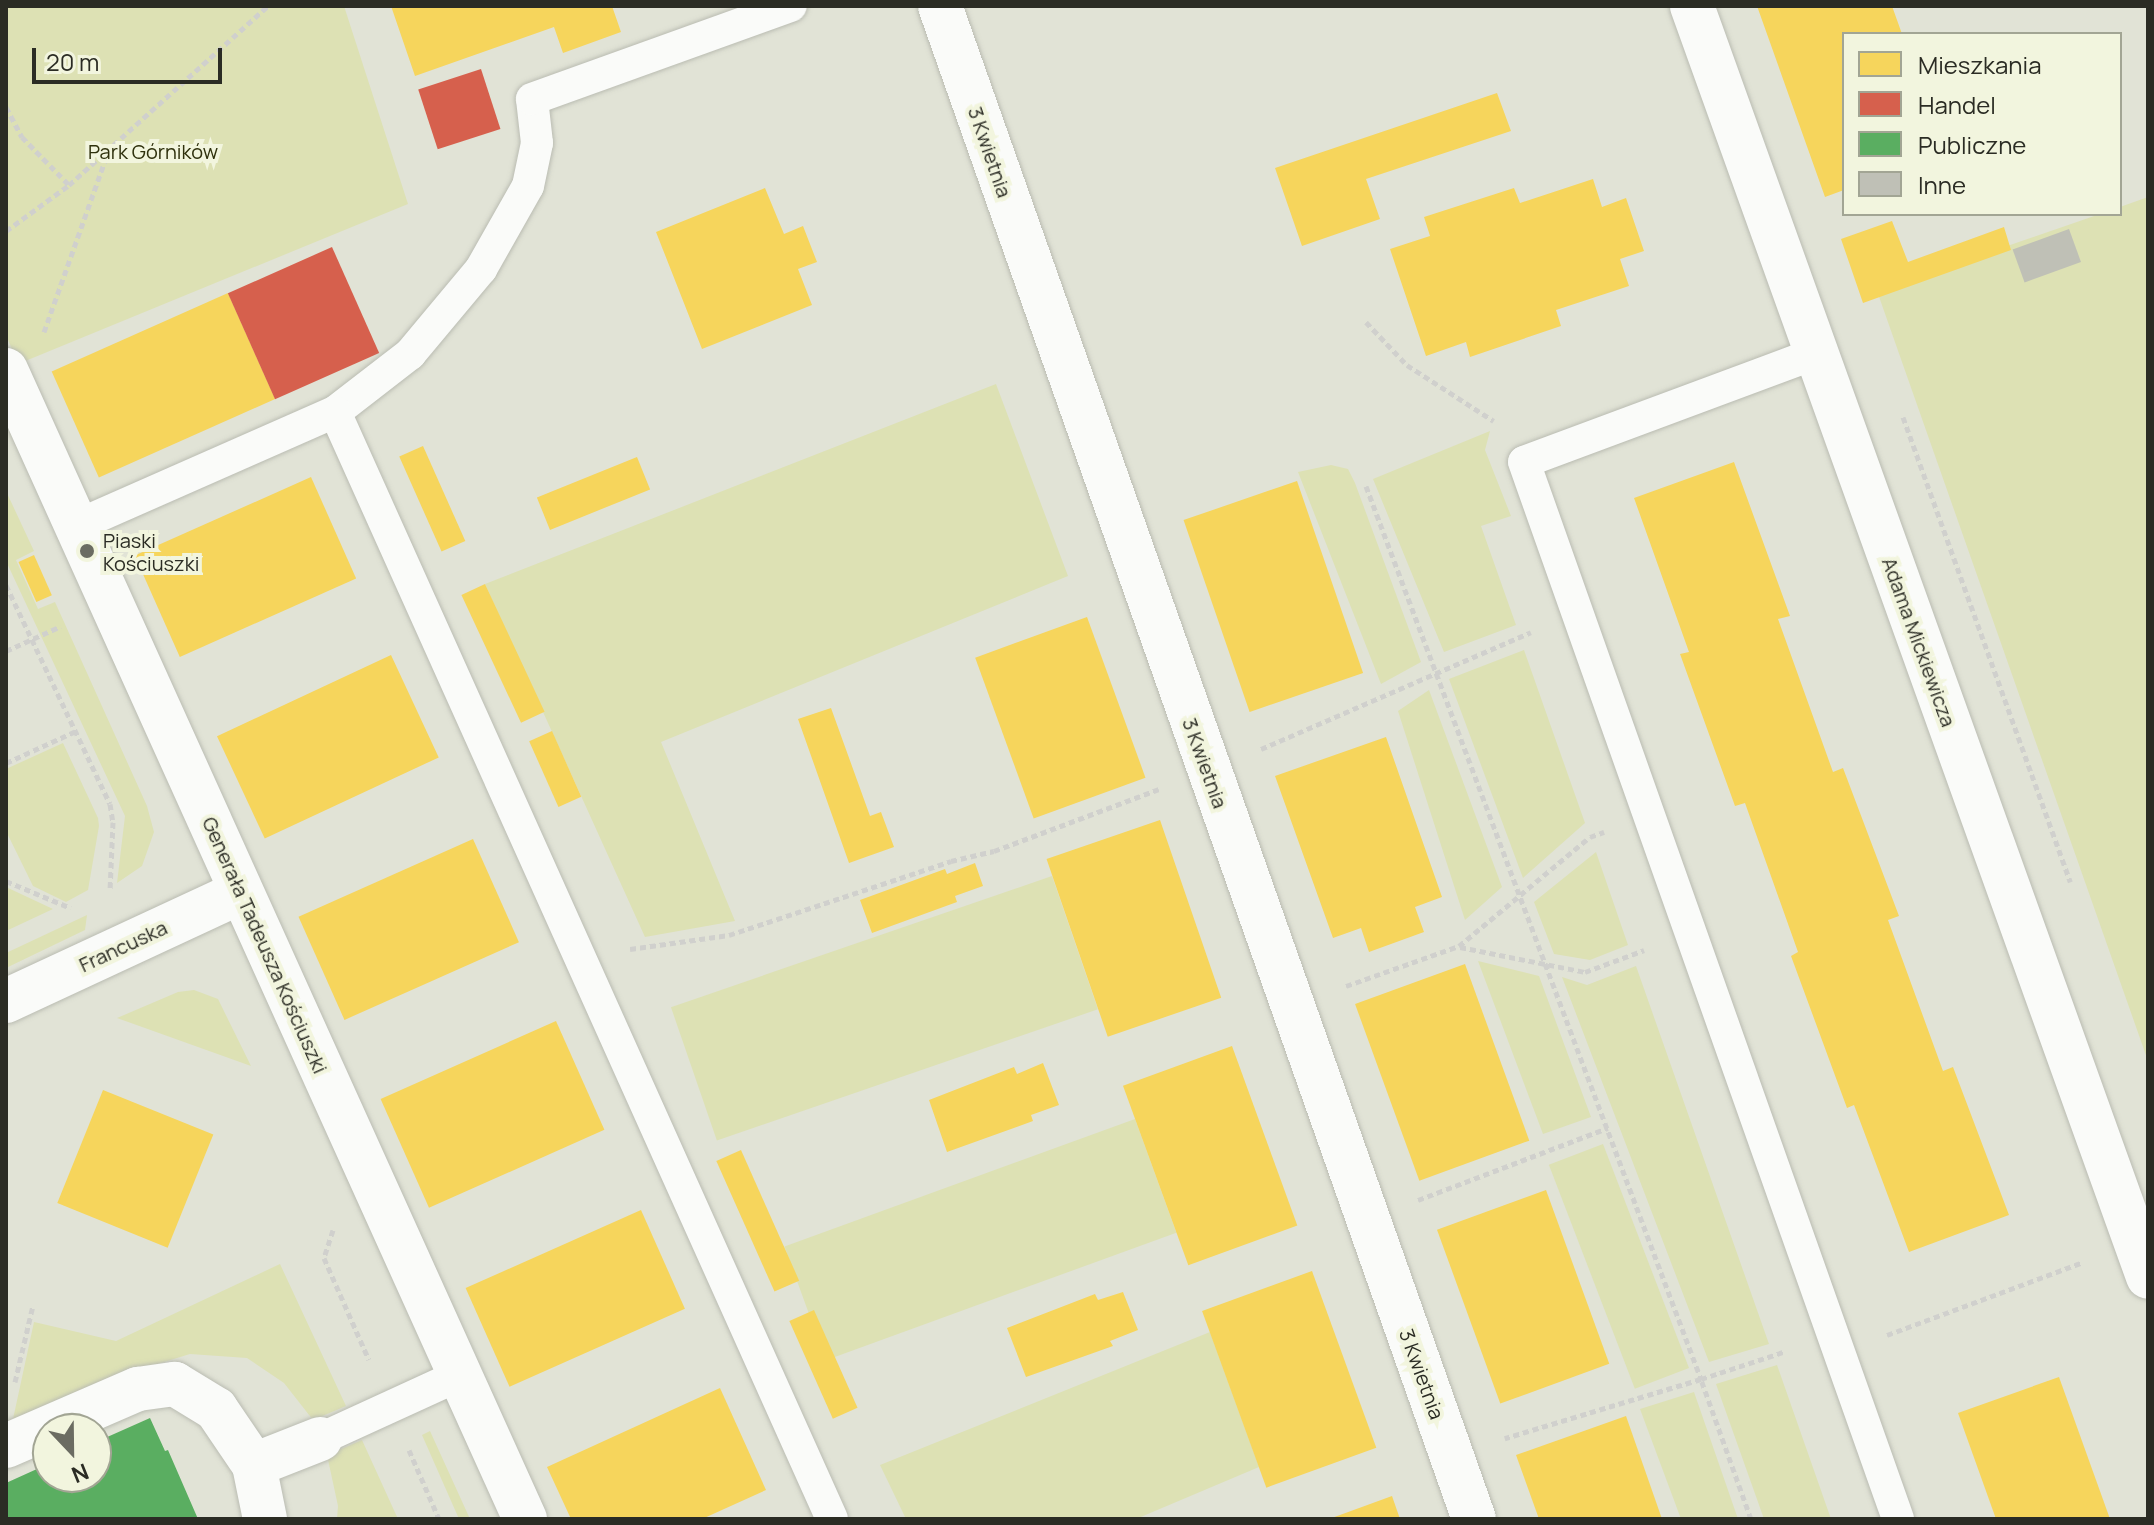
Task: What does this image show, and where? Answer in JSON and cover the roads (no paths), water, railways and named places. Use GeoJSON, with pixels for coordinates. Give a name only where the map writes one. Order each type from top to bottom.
{"type":"FeatureCollection","features":[{"type":"Feature","properties":{"kind":"street","name":"3 Kwietnia"},"geometry":{"type":"LineString","coordinates":[[940,6],[1474,1519]]}},
{"type":"Feature","properties":{"kind":"street","name":"Adama Mickiewicza"},"geometry":{"type":"LineString","coordinates":[[1692,6],[1814,354],[2142,1260]]}},
{"type":"Feature","properties":{"kind":"street","name":"Generała Tadeusza Kościuszki"},"geometry":{"type":"LineString","coordinates":[[6,370],[525,1519]]}},
{"type":"Feature","properties":{"kind":"street","name":"Francuska"},"geometry":{"type":"LineString","coordinates":[[6,1001],[241,892]]}},
{"type":"Feature","properties":{"kind":"street"},"geometry":{"type":"LineString","coordinates":[[6,1446],[138,1389],[175,1384],[216,1409],[254,1465],[265,1519]]}},
{"type":"Feature","properties":{"kind":"street"},"geometry":{"type":"LineString","coordinates":[[254,1465],[320,1439]]}},
{"type":"Feature","properties":{"kind":"lane"},"geometry":{"type":"LineString","coordinates":[[76,526],[335,412],[410,354],[481,269],[528,186],[537,143],[532,99],[791,6]]}},
{"type":"Feature","properties":{"kind":"lane"},"geometry":{"type":"LineString","coordinates":[[1814,354],[1524,462],[1898,1519]]}},
{"type":"Feature","properties":{"kind":"lane"},"geometry":{"type":"LineString","coordinates":[[335,412],[832,1519]]}},
{"type":"Feature","properties":{"kind":"lane"},"geometry":{"type":"LineString","coordinates":[[320,1439],[460,1375]]}},
{"type":"Feature","properties":{"kind":"place","name":"Piaski Kościuszki"},"geometry":{"type":"Point","coordinates":[87,551]}},
{"type":"Feature","properties":{"kind":"park label","name":"Park Górników"},"geometry":{"type":"Point","coordinates":[153,151]}}]}
